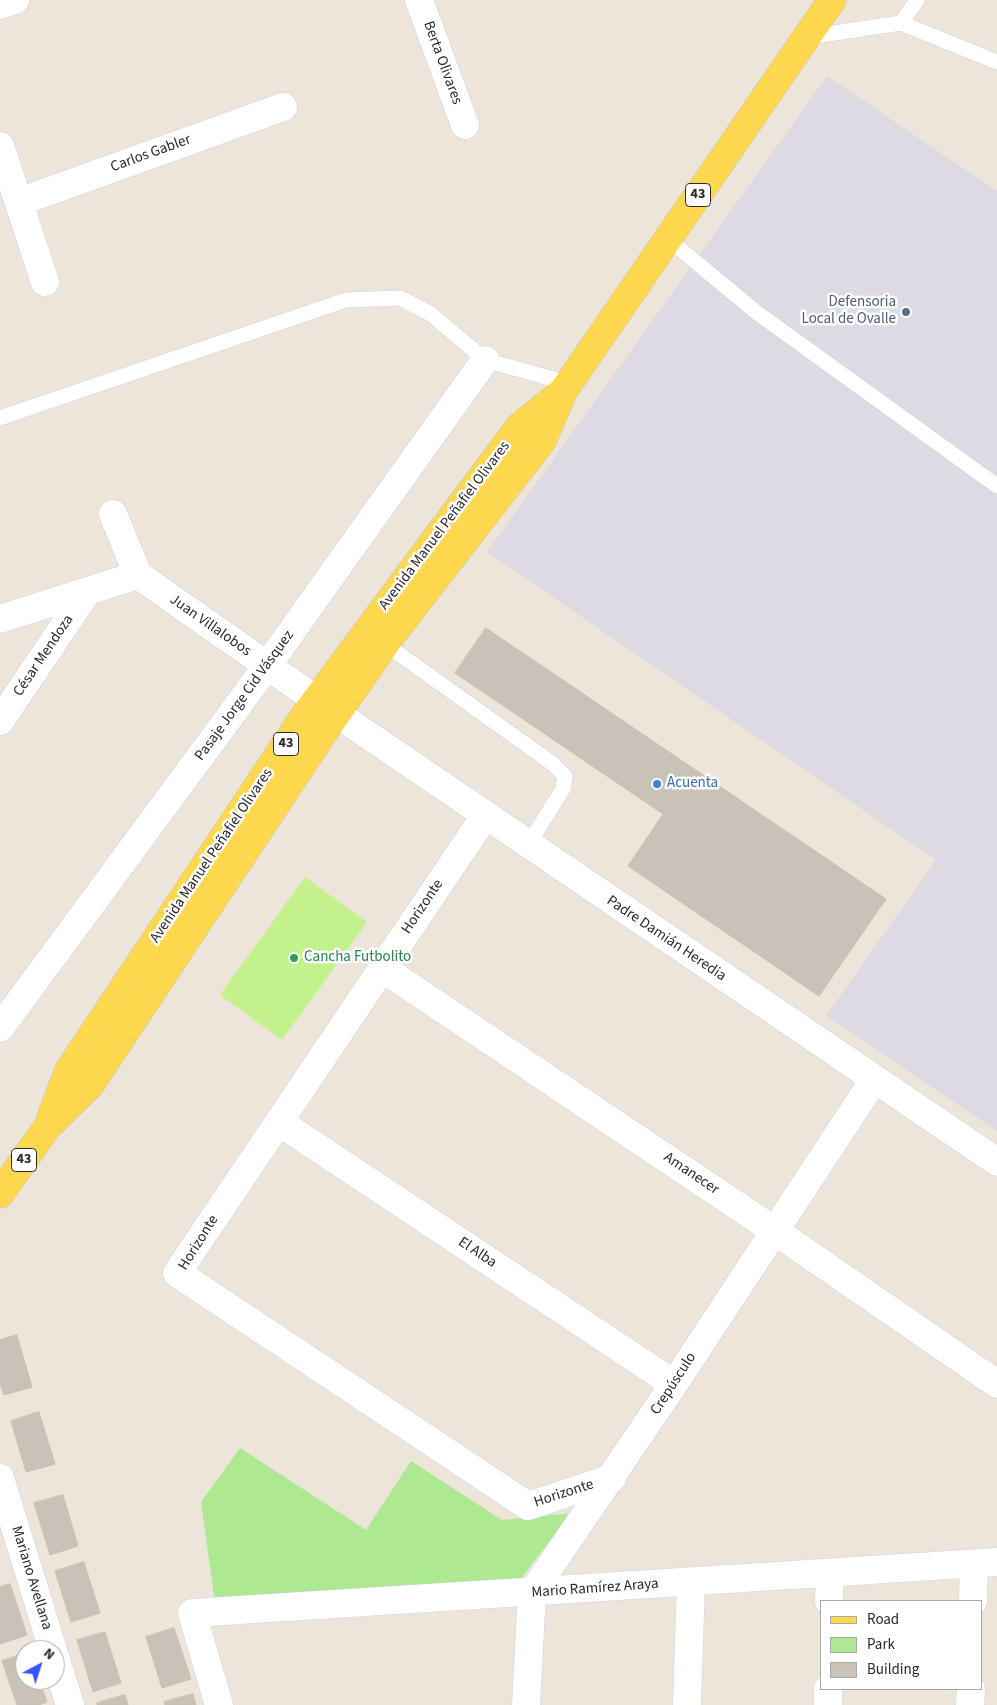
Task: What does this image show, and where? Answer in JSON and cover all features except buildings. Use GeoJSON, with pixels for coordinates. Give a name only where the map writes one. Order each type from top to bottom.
{"type":"FeatureCollection","features":[{"type":"Feature","properties":{"kind":"main road","name":"Avenida Manuel Peñafiel Olivares"},"geometry":{"type":"LineString","coordinates":[[327,707],[385,644],[542,441],[566,387],[832,0]]}},
{"type":"Feature","properties":{"kind":"main road","name":"Avenida Manuel Peñafiel Olivares"},"geometry":{"type":"LineString","coordinates":[[0,1194],[48,1126],[90,1085],[327,707],[368,628],[519,426],[566,387]]}},
{"type":"Feature","properties":{"kind":"street"},"geometry":{"type":"LineString","coordinates":[[0,5],[15,0]]}},
{"type":"Feature","properties":{"kind":"street","name":"Berta Olivares"},"geometry":{"type":"LineString","coordinates":[[419,0],[465,125]]}},
{"type":"Feature","properties":{"kind":"street","name":"Carlos Gabler"},"geometry":{"type":"LineString","coordinates":[[19,202],[283,107]]}},
{"type":"Feature","properties":{"kind":"street"},"geometry":{"type":"LineString","coordinates":[[0,146],[45,282]]}},
{"type":"Feature","properties":{"kind":"street","name":"Pasaje Jorge Cid Vásquez"},"geometry":{"type":"LineString","coordinates":[[0,1028],[267,666],[485,360]]}},
{"type":"Feature","properties":{"kind":"street"},"geometry":{"type":"LineString","coordinates":[[0,619],[138,575],[114,514]]}},
{"type":"Feature","properties":{"kind":"street","name":"Juan Villalobos"},"geometry":{"type":"LineString","coordinates":[[138,575],[327,707]]}},
{"type":"Feature","properties":{"kind":"street","name":"César Mendoza"},"geometry":{"type":"LineString","coordinates":[[0,721],[87,592]]}},
{"type":"Feature","properties":{"kind":"street","name":"Padre Damián Heredia"},"geometry":{"type":"LineString","coordinates":[[327,707],[997,1162]]}},
{"type":"Feature","properties":{"kind":"street","name":"Horizonte"},"geometry":{"type":"LineString","coordinates":[[485,816],[178,1274],[528,1506],[612,1478]]}},
{"type":"Feature","properties":{"kind":"street","name":"Amanecer"},"geometry":{"type":"LineString","coordinates":[[382,968],[775,1230],[997,1384]]}},
{"type":"Feature","properties":{"kind":"street","name":"Crepúsculo"},"geometry":{"type":"LineString","coordinates":[[532,1593],[612,1478],[874,1080]]}},
{"type":"Feature","properties":{"kind":"street","name":"El Alba"},"geometry":{"type":"LineString","coordinates":[[279,1122],[674,1384]]}},
{"type":"Feature","properties":{"kind":"street","name":"Mariano Avellana"},"geometry":{"type":"LineString","coordinates":[[0,1478],[50,1640]]}},
{"type":"Feature","properties":{"kind":"street"},"geometry":{"type":"LineString","coordinates":[[973,1600],[986,1563]]}},
{"type":"Feature","properties":{"kind":"street","name":"Mario Ramírez Araya"},"geometry":{"type":"LineString","coordinates":[[219,1705],[192,1613],[986,1563]]}},
{"type":"Feature","properties":{"kind":"street"},"geometry":{"type":"LineString","coordinates":[[829,1600],[830,1573]]}},
{"type":"Feature","properties":{"kind":"street"},"geometry":{"type":"LineString","coordinates":[[687,1705],[691,1582]]}},
{"type":"Feature","properties":{"kind":"street"},"geometry":{"type":"LineString","coordinates":[[526,1705],[532,1593]]}},
{"type":"Feature","properties":{"kind":"street"},"geometry":{"type":"LineString","coordinates":[[65,1689],[70,1705]]}},
{"type":"Feature","properties":{"kind":"street"},"geometry":{"type":"LineString","coordinates":[[828,1690],[828,1705]]}},
{"type":"Feature","properties":{"kind":"street"},"geometry":{"type":"LineString","coordinates":[[970,1705],[971,1690]]}},
{"type":"Feature","properties":{"kind":"lane"},"geometry":{"type":"LineString","coordinates":[[901,23],[917,0]]}},
{"type":"Feature","properties":{"kind":"lane"},"geometry":{"type":"LineString","coordinates":[[808,37],[901,23],[997,62]]}},
{"type":"Feature","properties":{"kind":"lane"},"geometry":{"type":"LineString","coordinates":[[668,238],[756,312],[997,486]]}},
{"type":"Feature","properties":{"kind":"lane"},"geometry":{"type":"LineString","coordinates":[[0,418],[346,300],[400,298],[431,314],[485,360],[566,387]]}},
{"type":"Feature","properties":{"kind":"lane"},"geometry":{"type":"LineString","coordinates":[[385,644],[552,764],[565,776],[563,789],[528,845]]}},
{"type":"Feature","properties":{"kind":"shaded area"},"geometry":{"type":"Polygon","coordinates":[[[827,76],[997,191],[997,1131],[826,1016],[936,860],[487,552],[827,76]]]}},
{"type":"Feature","properties":{"kind":"green space","name":"Cancha Futbolito"},"geometry":{"type":"Polygon","coordinates":[[[305,877],[367,922],[282,1040],[220,995],[305,877]]]}},
{"type":"Feature","properties":{"kind":"green space"},"geometry":{"type":"Polygon","coordinates":[[[240,1448],[366,1530],[411,1461],[502,1520],[571,1513],[513,1589],[215,1603],[201,1502],[240,1448]]]}},
{"type":"Feature","properties":{"kind":"place","name":"Defensoria Local de Ovalle"},"geometry":{"type":"Point","coordinates":[906,312]}},
{"type":"Feature","properties":{"kind":"place","name":"Acuenta"},"geometry":{"type":"Point","coordinates":[657,784]}},
{"type":"Feature","properties":{"kind":"place","name":"Cancha Futbolito"},"geometry":{"type":"Point","coordinates":[294,958]}}]}
